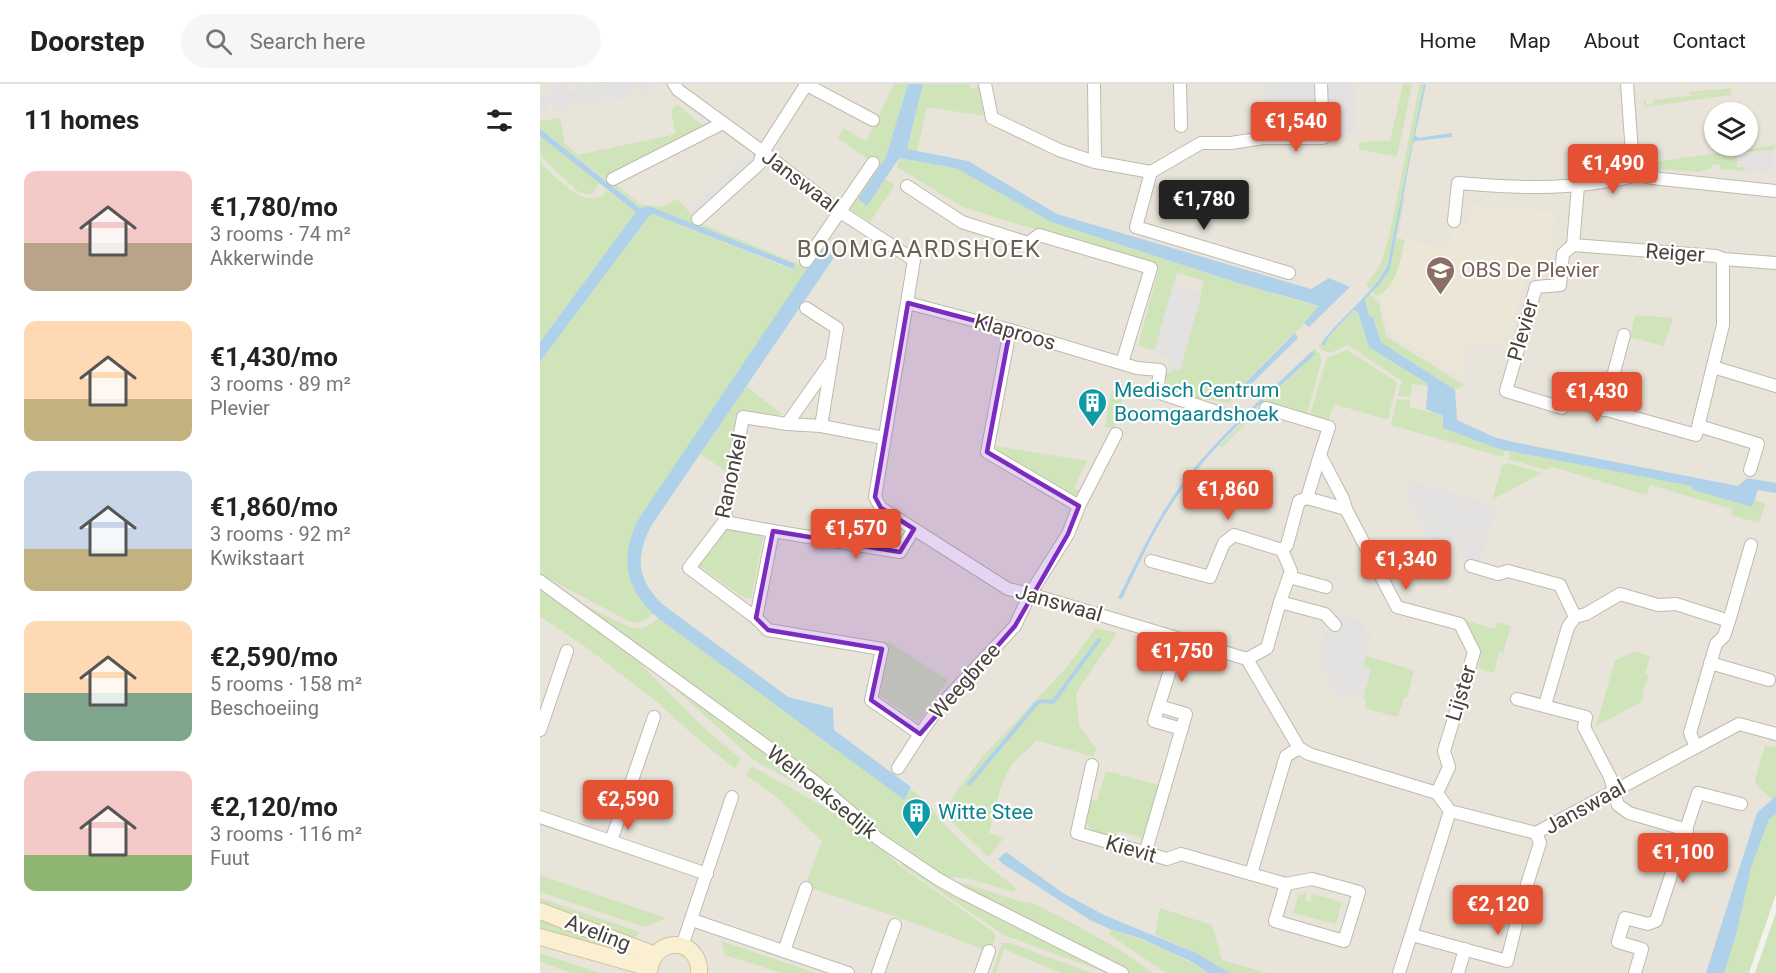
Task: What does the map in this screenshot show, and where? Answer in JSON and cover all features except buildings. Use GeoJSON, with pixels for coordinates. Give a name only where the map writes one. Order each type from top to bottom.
{"type":"FeatureCollection","features":[{"type":"Feature","properties":{"kind":"main road","name":"Aveling"},"geometry":{"type":"LineString","coordinates":[[540,911],[652,965]]}},
{"type":"Feature","properties":{"kind":"main road","name":"Aveling"},"geometry":{"type":"LineString","coordinates":[[540,937],[652,965]]}},
{"type":"Feature","properties":{"kind":"main road"},"geometry":{"type":"LineString","coordinates":[[652,965],[659,950],[670,945],[682,946],[695,955],[703,972]]}},
{"type":"Feature","properties":{"kind":"street","name":"Janswaal"},"geometry":{"type":"LineString","coordinates":[[674,84],[678,90],[764,152],[839,211],[914,260],[875,497],[880,508],[1008,589],[1247,659]]}},
{"type":"Feature","properties":{"kind":"street"},"geometry":{"type":"LineString","coordinates":[[698,219],[759,164],[805,84],[873,120]]}},
{"type":"Feature","properties":{"kind":"street"},"geometry":{"type":"LineString","coordinates":[[985,84],[992,118],[1059,150],[1095,162],[1151,172],[1201,143],[1231,143],[1263,138],[1323,138],[1321,84]]}},
{"type":"Feature","properties":{"kind":"street"},"geometry":{"type":"LineString","coordinates":[[1094,84],[1095,162]]}},
{"type":"Feature","properties":{"kind":"street"},"geometry":{"type":"LineString","coordinates":[[1180,84],[1181,126]]}},
{"type":"Feature","properties":{"kind":"street"},"geometry":{"type":"LineString","coordinates":[[1627,84],[1632,153],[1637,173]]}},
{"type":"Feature","properties":{"kind":"street"},"geometry":{"type":"LineString","coordinates":[[614,179],[723,123]]}},
{"type":"Feature","properties":{"kind":"street"},"geometry":{"type":"LineString","coordinates":[[806,261],[873,164]]}},
{"type":"Feature","properties":{"kind":"street"},"geometry":{"type":"LineString","coordinates":[[1151,172],[1136,227],[1289,273]]}},
{"type":"Feature","properties":{"kind":"street"},"geometry":{"type":"LineString","coordinates":[[1454,221],[1458,183],[1514,187],[1578,186],[1630,178],[1637,173]]}},
{"type":"Feature","properties":{"kind":"street"},"geometry":{"type":"LineString","coordinates":[[1637,173],[1661,179],[1776,190]]}},
{"type":"Feature","properties":{"kind":"street"},"geometry":{"type":"LineString","coordinates":[[907,186],[962,222],[1028,243],[1039,235],[1151,268],[1122,363]]}},
{"type":"Feature","properties":{"kind":"street","name":"Plevier"},"geometry":{"type":"LineString","coordinates":[[1578,186],[1573,245],[1563,254],[1560,285],[1536,286],[1506,391],[1562,408],[1564,398],[1696,435],[1698,426],[1758,444],[1750,470]]}},
{"type":"Feature","properties":{"kind":"street","name":"Reiger"},"geometry":{"type":"LineString","coordinates":[[1573,245],[1776,263]]}},
{"type":"Feature","properties":{"kind":"street"},"geometry":{"type":"LineString","coordinates":[[1698,426],[1723,325],[1723,259]]}},
{"type":"Feature","properties":{"kind":"street","name":"Klaproos"},"geometry":{"type":"LineString","coordinates":[[908,303],[1010,330],[1137,368],[1160,370],[1157,392],[1220,413]]}},
{"type":"Feature","properties":{"kind":"street"},"geometry":{"type":"LineString","coordinates":[[806,308],[837,328],[821,426]]}},
{"type":"Feature","properties":{"kind":"street"},"geometry":{"type":"LineString","coordinates":[[1010,330],[987,452],[1079,506]]}},
{"type":"Feature","properties":{"kind":"street"},"geometry":{"type":"LineString","coordinates":[[1604,410],[1624,335]]}},
{"type":"Feature","properties":{"kind":"street"},"geometry":{"type":"LineString","coordinates":[[787,424],[831,361]]}},
{"type":"Feature","properties":{"kind":"street"},"geometry":{"type":"LineString","coordinates":[[1713,367],[1776,386]]}},
{"type":"Feature","properties":{"kind":"street"},"geometry":{"type":"LineString","coordinates":[[1266,408],[1329,427],[1307,498]]}},
{"type":"Feature","properties":{"kind":"street","name":"Ranonkel"},"geometry":{"type":"LineString","coordinates":[[756,618],[689,568],[724,522],[744,417],[787,424],[821,426],[884,438]]}},
{"type":"Feature","properties":{"kind":"street","name":"Weegbree"},"geometry":{"type":"LineString","coordinates":[[898,768],[940,706],[1015,626],[1030,594],[1068,534],[1079,506],[1116,434]]}},
{"type":"Feature","properties":{"kind":"street","name":"Lijster"},"geometry":{"type":"LineString","coordinates":[[1320,455],[1397,607],[1460,624],[1474,652],[1444,751],[1449,767],[1437,793]]}},
{"type":"Feature","properties":{"kind":"street"},"geometry":{"type":"LineString","coordinates":[[1282,550],[1287,545],[1299,501],[1307,498],[1346,509]]}},
{"type":"Feature","properties":{"kind":"street"},"geometry":{"type":"LineString","coordinates":[[724,522],[900,552],[914,529]]}},
{"type":"Feature","properties":{"kind":"street"},"geometry":{"type":"LineString","coordinates":[[773,531],[756,618],[768,630],[882,649],[872,700],[920,734]]}},
{"type":"Feature","properties":{"kind":"street"},"geometry":{"type":"LineString","coordinates":[[1151,561],[1210,578],[1224,543],[1234,535],[1282,550]]}},
{"type":"Feature","properties":{"kind":"street"},"geometry":{"type":"LineString","coordinates":[[1696,747],[1690,733],[1716,644],[1724,636],[1751,545]]}},
{"type":"Feature","properties":{"kind":"street"},"geometry":{"type":"LineString","coordinates":[[1282,550],[1290,574],[1267,648],[1247,659],[1299,748],[1309,754],[1437,793],[1450,811],[1399,973]]}},
{"type":"Feature","properties":{"kind":"street"},"geometry":{"type":"LineString","coordinates":[[1471,566],[1498,574],[1508,571],[1560,585],[1575,617]]}},
{"type":"Feature","properties":{"kind":"street"},"geometry":{"type":"LineString","coordinates":[[1290,574],[1326,587]]}},
{"type":"Feature","properties":{"kind":"street","name":"Welhoeksedijk"},"geometry":{"type":"LineString","coordinates":[[540,581],[814,781],[861,821],[877,838],[961,892],[1122,973]]}},
{"type":"Feature","properties":{"kind":"street"},"geometry":{"type":"LineString","coordinates":[[1545,705],[1568,627],[1575,617],[1586,614],[1620,594],[1658,605],[1676,604],[1729,621]]}},
{"type":"Feature","properties":{"kind":"street"},"geometry":{"type":"LineString","coordinates":[[1280,602],[1325,614],[1335,626]]}},
{"type":"Feature","properties":{"kind":"street"},"geometry":{"type":"LineString","coordinates":[[1145,854],[1186,714],[1159,706],[1180,639]]}},
{"type":"Feature","properties":{"kind":"street"},"geometry":{"type":"LineString","coordinates":[[540,730],[567,651]]}},
{"type":"Feature","properties":{"kind":"street"},"geometry":{"type":"LineString","coordinates":[[1710,663],[1769,680]]}},
{"type":"Feature","properties":{"kind":"street"},"geometry":{"type":"LineString","coordinates":[[1518,699],[1586,717],[1584,727],[1615,790],[1618,805],[1629,813],[1687,830]]}},
{"type":"Feature","properties":{"kind":"street"},"geometry":{"type":"LineString","coordinates":[[611,841],[654,717]]}},
{"type":"Feature","properties":{"kind":"street","name":"Janswaal"},"geometry":{"type":"LineString","coordinates":[[1450,811],[1536,833],[1738,724],[1776,734]]}},
{"type":"Feature","properties":{"kind":"street"},"geometry":{"type":"LineString","coordinates":[[1251,874],[1286,756],[1299,748]]}},
{"type":"Feature","properties":{"kind":"street","name":"Kievit"},"geometry":{"type":"LineString","coordinates":[[1092,765],[1077,833],[1145,854],[1167,859],[1181,854],[1286,884],[1312,879],[1359,892],[1344,941],[1275,921],[1286,884]]}},
{"type":"Feature","properties":{"kind":"street"},"geometry":{"type":"LineString","coordinates":[[1635,973],[1642,949],[1618,942],[1625,918],[1648,924],[1656,921],[1698,793],[1741,804]]}},
{"type":"Feature","properties":{"kind":"street"},"geometry":{"type":"LineString","coordinates":[[682,946],[732,797]]}},
{"type":"Feature","properties":{"kind":"street"},"geometry":{"type":"LineString","coordinates":[[540,817],[707,874]]}},
{"type":"Feature","properties":{"kind":"street"},"geometry":{"type":"LineString","coordinates":[[1412,936],[1507,961],[1523,897],[1540,843],[1536,833]]}},
{"type":"Feature","properties":{"kind":"street"},"geometry":{"type":"LineString","coordinates":[[784,951],[806,888]]}},
{"type":"Feature","properties":{"kind":"street"},"geometry":{"type":"LineString","coordinates":[[692,920],[848,973]]}},
{"type":"Feature","properties":{"kind":"street"},"geometry":{"type":"LineString","coordinates":[[878,973],[895,925]]}},
{"type":"Feature","properties":{"kind":"street"},"geometry":{"type":"LineString","coordinates":[[1458,973],[1465,950]]}},
{"type":"Feature","properties":{"kind":"street"},"geometry":{"type":"LineString","coordinates":[[981,973],[989,951]]}},
{"type":"Feature","properties":{"kind":"highlighted area"},"geometry":{"type":"Polygon","coordinates":[[[908,303],[1010,330],[987,452],[1079,506],[1068,534],[1015,626],[920,734],[871,700],[882,649],[768,630],[756,618],[773,531],[900,552],[914,529],[881,508],[875,497],[908,303]]]}},
{"type":"Feature","properties":{"kind":"shaded area"},"geometry":{"type":"Polygon","coordinates":[[[540,84],[1776,84],[1776,867],[1736,973],[540,973],[540,84]]]}},
{"type":"Feature","properties":{"kind":"shaded area"},"geometry":{"type":"Polygon","coordinates":[[[566,84],[569,92],[577,90],[576,84],[585,84],[586,88],[590,87],[589,84],[599,86],[653,84],[654,93],[641,95],[640,87],[631,89],[632,97],[611,101],[609,93],[601,95],[602,102],[580,107],[578,99],[570,101],[572,108],[555,112],[553,104],[546,105],[547,113],[543,114],[540,97],[551,95],[549,87],[566,84]]]}},
{"type":"Feature","properties":{"kind":"shaded area"},"geometry":{"type":"Polygon","coordinates":[[[1265,84],[1355,84],[1356,133],[1266,135],[1265,84]]]}},
{"type":"Feature","properties":{"kind":"shaded area"},"geometry":{"type":"Polygon","coordinates":[[[1774,150],[1772,173],[1745,171],[1745,167],[1737,167],[1738,156],[1758,156],[1758,151],[1774,150]]]}},
{"type":"Feature","properties":{"kind":"shaded area"},"geometry":{"type":"Polygon","coordinates":[[[748,157],[762,172],[705,222],[692,207],[748,157]]]}},
{"type":"Feature","properties":{"kind":"shaded area"},"geometry":{"type":"Polygon","coordinates":[[[1472,205],[1555,212],[1550,275],[1528,273],[1509,335],[1504,344],[1464,342],[1461,377],[1390,332],[1381,294],[1391,283],[1398,268],[1405,240],[1448,249],[1453,227],[1458,229],[1460,223],[1469,224],[1472,205]]]}},
{"type":"Feature","properties":{"kind":"shaded area"},"geometry":{"type":"Polygon","coordinates":[[[1173,285],[1202,293],[1180,371],[1169,368],[1171,359],[1154,354],[1173,285]]]}},
{"type":"Feature","properties":{"kind":"shaded area"},"geometry":{"type":"Polygon","coordinates":[[[1412,481],[1497,506],[1480,563],[1457,556],[1462,539],[1454,537],[1450,551],[1429,544],[1433,532],[1425,536],[1419,524],[1426,519],[1425,517],[1417,521],[1411,510],[1418,505],[1406,502],[1412,481]]]}},
{"type":"Feature","properties":{"kind":"shaded area"},"geometry":{"type":"Polygon","coordinates":[[[1338,615],[1366,623],[1364,631],[1372,634],[1363,666],[1371,669],[1363,699],[1347,694],[1339,699],[1318,661],[1325,657],[1318,655],[1324,632],[1333,634],[1338,615]]]}},
{"type":"Feature","properties":{"kind":"green space"},"geometry":{"type":"Polygon","coordinates":[[[894,84],[908,84],[886,157],[858,199],[867,206],[885,179],[895,185],[870,222],[846,207],[876,165],[838,138],[844,128],[866,142],[894,84]]]}},
{"type":"Feature","properties":{"kind":"green space"},"geometry":{"type":"Polygon","coordinates":[[[923,84],[970,84],[970,89],[980,87],[984,116],[927,107],[917,151],[907,149],[923,84]]]}},
{"type":"Feature","properties":{"kind":"green space"},"geometry":{"type":"Polygon","coordinates":[[[1403,84],[1412,84],[1397,157],[1359,149],[1359,142],[1390,141],[1403,84]]]}},
{"type":"Feature","properties":{"kind":"green space"},"geometry":{"type":"Polygon","coordinates":[[[1420,84],[1424,84],[1390,256],[1382,274],[1370,290],[1366,285],[1380,266],[1389,237],[1420,84]]]}},
{"type":"Feature","properties":{"kind":"green space"},"geometry":{"type":"Polygon","coordinates":[[[1731,88],[1731,95],[1644,107],[1644,101],[1646,105],[1653,104],[1653,100],[1726,92],[1690,95],[1689,92],[1731,88]]]}},
{"type":"Feature","properties":{"kind":"green space"},"geometry":{"type":"Polygon","coordinates":[[[677,104],[704,127],[606,180],[540,129],[540,121],[560,118],[565,144],[578,155],[676,134],[671,111],[677,104]]]}},
{"type":"Feature","properties":{"kind":"green space"},"geometry":{"type":"Polygon","coordinates":[[[540,135],[600,183],[593,193],[588,195],[577,191],[540,155],[540,135]]]}},
{"type":"Feature","properties":{"kind":"green space"},"geometry":{"type":"Polygon","coordinates":[[[1776,145],[1774,150],[1758,151],[1758,147],[1776,145]]]}},
{"type":"Feature","properties":{"kind":"green space"},"geometry":{"type":"Polygon","coordinates":[[[1704,155],[1740,156],[1745,171],[1720,169],[1720,165],[1713,164],[1712,168],[1699,172],[1658,169],[1646,163],[1704,155]]]}},
{"type":"Feature","properties":{"kind":"green space"},"geometry":{"type":"Polygon","coordinates":[[[899,158],[956,168],[1051,222],[1319,307],[1234,394],[1230,403],[1189,397],[1168,391],[1165,374],[1178,366],[1204,281],[1177,273],[1155,349],[1138,346],[1159,267],[962,207],[897,167],[899,158]]]}},
{"type":"Feature","properties":{"kind":"green space"},"geometry":{"type":"Polygon","coordinates":[[[540,162],[563,184],[581,196],[591,199],[599,197],[607,190],[636,212],[540,342],[540,162]]]}},
{"type":"Feature","properties":{"kind":"green space"},"geometry":{"type":"Polygon","coordinates":[[[614,183],[640,204],[661,207],[678,199],[699,223],[808,268],[634,528],[628,555],[641,601],[654,614],[640,623],[630,622],[540,574],[540,362],[649,216],[653,214],[790,269],[793,269],[794,264],[649,206],[640,208],[612,185],[614,183]]]}},
{"type":"Feature","properties":{"kind":"green space"},"geometry":{"type":"Polygon","coordinates":[[[1403,197],[1405,197],[1397,238],[1405,240],[1399,264],[1389,287],[1377,296],[1372,292],[1386,271],[1390,259],[1397,235],[1403,197]]]}},
{"type":"Feature","properties":{"kind":"green space"},"geometry":{"type":"Polygon","coordinates":[[[1370,294],[1379,303],[1386,336],[1464,385],[1455,390],[1381,342],[1373,317],[1369,316],[1365,299],[1370,294]]]}},
{"type":"Feature","properties":{"kind":"green space"},"geometry":{"type":"Polygon","coordinates":[[[1355,310],[1358,312],[1369,347],[1428,386],[1412,384],[1411,397],[1398,396],[1402,381],[1348,345],[1329,352],[1325,352],[1318,346],[1321,344],[1324,346],[1329,336],[1355,310]]]}},
{"type":"Feature","properties":{"kind":"green space"},"geometry":{"type":"Polygon","coordinates":[[[1635,315],[1673,318],[1664,346],[1630,337],[1635,315]]]}},
{"type":"Feature","properties":{"kind":"green space"},"geometry":{"type":"Polygon","coordinates":[[[1314,348],[1320,354],[1321,363],[1306,417],[1262,406],[1223,447],[1219,446],[1314,354],[1312,351],[1314,348]]]}},
{"type":"Feature","properties":{"kind":"green space"},"geometry":{"type":"Polygon","coordinates":[[[1347,350],[1397,382],[1388,420],[1334,404],[1328,424],[1309,418],[1327,358],[1347,350]]]}},
{"type":"Feature","properties":{"kind":"green space"},"geometry":{"type":"Polygon","coordinates":[[[1116,383],[1126,386],[1114,429],[1105,426],[1110,396],[1116,383]]]}},
{"type":"Feature","properties":{"kind":"green space"},"geometry":{"type":"Polygon","coordinates":[[[746,386],[783,415],[741,412],[736,415],[726,471],[700,454],[746,386]]]}},
{"type":"Feature","properties":{"kind":"green space"},"geometry":{"type":"Polygon","coordinates":[[[1397,399],[1410,400],[1410,408],[1434,413],[1456,423],[1505,450],[1503,457],[1391,425],[1397,399]]]}},
{"type":"Feature","properties":{"kind":"green space"},"geometry":{"type":"Polygon","coordinates":[[[996,446],[1087,461],[1074,488],[1080,491],[1076,497],[996,450],[996,446]]]}},
{"type":"Feature","properties":{"kind":"green space"},"geometry":{"type":"Polygon","coordinates":[[[1510,451],[1691,486],[1693,490],[1752,506],[1754,500],[1765,504],[1759,523],[1731,515],[1732,509],[1650,485],[1647,495],[1552,467],[1547,470],[1508,459],[1510,451]]]}},
{"type":"Feature","properties":{"kind":"green space"},"geometry":{"type":"Polygon","coordinates":[[[1508,463],[1542,473],[1492,500],[1502,466],[1508,463]]]}},
{"type":"Feature","properties":{"kind":"green space"},"geometry":{"type":"Polygon","coordinates":[[[728,526],[760,532],[763,538],[751,599],[743,597],[700,567],[700,562],[728,526]]]}},
{"type":"Feature","properties":{"kind":"green space"},"geometry":{"type":"Polygon","coordinates":[[[540,588],[623,646],[704,728],[741,759],[735,769],[656,701],[587,648],[540,616],[540,588]]]}},
{"type":"Feature","properties":{"kind":"green space"},"geometry":{"type":"Polygon","coordinates":[[[573,599],[631,628],[646,627],[658,618],[903,799],[911,789],[930,805],[938,818],[983,862],[1016,888],[1013,892],[966,878],[941,877],[871,827],[573,599]]]}},
{"type":"Feature","properties":{"kind":"green space"},"geometry":{"type":"Polygon","coordinates":[[[1461,619],[1495,629],[1497,622],[1511,626],[1503,653],[1499,652],[1494,673],[1478,668],[1481,656],[1461,619]]]}},
{"type":"Feature","properties":{"kind":"green space"},"geometry":{"type":"Polygon","coordinates":[[[1096,628],[1117,633],[1076,693],[1079,726],[1096,748],[1094,757],[1036,740],[1010,767],[1002,785],[989,833],[1004,838],[988,857],[947,817],[949,804],[983,756],[1066,668],[1096,628]]]}},
{"type":"Feature","properties":{"kind":"green space"},"geometry":{"type":"Polygon","coordinates":[[[888,641],[948,680],[918,722],[880,696],[888,641]]]}},
{"type":"Feature","properties":{"kind":"green space"},"geometry":{"type":"Polygon","coordinates":[[[1634,651],[1650,656],[1645,674],[1649,676],[1641,702],[1596,726],[1615,661],[1634,651]]]}},
{"type":"Feature","properties":{"kind":"green space"},"geometry":{"type":"Polygon","coordinates":[[[1366,656],[1414,670],[1407,698],[1404,697],[1398,717],[1364,708],[1366,700],[1363,699],[1371,669],[1363,666],[1366,656]]]}},
{"type":"Feature","properties":{"kind":"green space"},"geometry":{"type":"Polygon","coordinates":[[[666,677],[839,807],[754,760],[665,680],[666,677]]]}},
{"type":"Feature","properties":{"kind":"green space"},"geometry":{"type":"Polygon","coordinates":[[[1765,745],[1776,747],[1776,796],[1772,799],[1757,786],[1755,781],[1765,745]]]}},
{"type":"Feature","properties":{"kind":"green space"},"geometry":{"type":"Polygon","coordinates":[[[752,766],[860,827],[900,866],[991,930],[995,934],[995,940],[988,951],[909,921],[805,886],[822,841],[775,796],[746,775],[752,766]]]}},
{"type":"Feature","properties":{"kind":"green space"},"geometry":{"type":"Polygon","coordinates":[[[1106,771],[1158,785],[1143,838],[1118,831],[1115,839],[1091,832],[1083,816],[1088,799],[1097,801],[1106,771]]]}},
{"type":"Feature","properties":{"kind":"green space"},"geometry":{"type":"Polygon","coordinates":[[[1776,814],[1776,894],[1749,973],[1724,973],[1736,935],[1751,868],[1769,819],[1776,814]]]}},
{"type":"Feature","properties":{"kind":"green space"},"geometry":{"type":"Polygon","coordinates":[[[896,858],[1113,973],[1107,973],[1004,935],[904,867],[896,858]]]}},
{"type":"Feature","properties":{"kind":"green space"},"geometry":{"type":"Polygon","coordinates":[[[540,875],[666,918],[644,927],[540,892],[540,875]]]}},
{"type":"Feature","properties":{"kind":"green space"},"geometry":{"type":"Polygon","coordinates":[[[948,882],[964,883],[1022,902],[1033,903],[1125,953],[1153,973],[1126,973],[948,882]]]}},
{"type":"Feature","properties":{"kind":"green space"},"geometry":{"type":"Polygon","coordinates":[[[1299,894],[1307,894],[1305,900],[1310,902],[1312,894],[1342,902],[1336,924],[1293,913],[1299,894]]]}},
{"type":"Feature","properties":{"kind":"green space"},"geometry":{"type":"Polygon","coordinates":[[[540,898],[640,932],[631,941],[540,906],[540,898]]]}},
{"type":"Feature","properties":{"kind":"green space"},"geometry":{"type":"Polygon","coordinates":[[[1160,908],[1212,925],[1222,960],[1267,973],[1230,973],[1196,953],[1155,935],[1160,908]]]}},
{"type":"Feature","properties":{"kind":"green space"},"geometry":{"type":"Polygon","coordinates":[[[1776,912],[1776,973],[1755,973],[1776,912]]]}},
{"type":"Feature","properties":{"kind":"green space"},"geometry":{"type":"Polygon","coordinates":[[[540,915],[627,948],[624,957],[540,933],[540,915]]]}},
{"type":"Feature","properties":{"kind":"green space"},"geometry":{"type":"Polygon","coordinates":[[[1110,929],[1161,948],[1209,973],[1166,973],[1110,935],[1110,929]]]}},
{"type":"Feature","properties":{"kind":"green space"},"geometry":{"type":"Polygon","coordinates":[[[721,941],[816,973],[781,973],[725,955],[721,941]]]}},
{"type":"Feature","properties":{"kind":"green space"},"geometry":{"type":"Polygon","coordinates":[[[1002,943],[1010,943],[1092,973],[1060,973],[1004,949],[996,973],[992,973],[1002,943]]]}},
{"type":"Feature","properties":{"kind":"green space"},"geometry":{"type":"Polygon","coordinates":[[[540,953],[599,973],[572,973],[540,962],[540,953]]]}},
{"type":"Feature","properties":{"kind":"water"},"geometry":{"type":"Polygon","coordinates":[[[908,84],[923,84],[907,149],[968,161],[1057,214],[1311,289],[1329,278],[1350,287],[1309,327],[1304,323],[1319,306],[1238,283],[1051,222],[956,168],[899,158],[867,206],[858,199],[886,157],[908,84]]]}},
{"type":"Feature","properties":{"kind":"water"},"geometry":{"type":"Polygon","coordinates":[[[1424,84],[1426,84],[1415,135],[1418,138],[1452,133],[1452,137],[1413,143],[1390,269],[1365,299],[1369,316],[1373,317],[1381,342],[1455,390],[1457,420],[1494,437],[1738,486],[1747,478],[1776,483],[1776,493],[1758,490],[1752,507],[1693,490],[1691,486],[1499,449],[1443,428],[1443,416],[1426,409],[1428,384],[1369,347],[1358,312],[1354,310],[1329,336],[1324,346],[1321,344],[1375,285],[1388,263],[1424,84]]]}},
{"type":"Feature","properties":{"kind":"water"},"geometry":{"type":"Polygon","coordinates":[[[540,129],[640,208],[649,206],[795,264],[793,269],[653,214],[649,216],[540,362],[540,342],[636,212],[540,136],[540,129]]]}},
{"type":"Feature","properties":{"kind":"water"},"geometry":{"type":"Polygon","coordinates":[[[825,242],[837,250],[837,253],[651,526],[642,548],[641,568],[647,586],[662,604],[788,697],[833,708],[834,730],[911,787],[905,799],[658,618],[638,596],[628,572],[629,545],[640,517],[825,242]]]}},
{"type":"Feature","properties":{"kind":"water"},"geometry":{"type":"Polygon","coordinates":[[[1295,333],[1298,338],[1238,397],[1234,394],[1295,333]]]}},
{"type":"Feature","properties":{"kind":"water"},"geometry":{"type":"Polygon","coordinates":[[[1312,351],[1315,354],[1245,418],[1196,471],[1157,529],[1122,599],[1118,598],[1161,515],[1192,470],[1242,417],[1312,351]]]}},
{"type":"Feature","properties":{"kind":"water"},"geometry":{"type":"Polygon","coordinates":[[[1776,796],[1776,814],[1769,819],[1751,868],[1736,935],[1724,973],[1706,973],[1757,813],[1776,796]]]}},
{"type":"Feature","properties":{"kind":"water"},"geometry":{"type":"Polygon","coordinates":[[[1006,852],[1063,893],[1106,916],[1196,953],[1230,973],[1209,973],[1190,961],[1140,938],[1090,920],[1003,864],[998,859],[1006,852]]]}},
{"type":"Feature","properties":{"kind":"waterway"},"geometry":{"type":"LineString","coordinates":[[969,784],[1037,703],[1053,702],[1099,640]]}},
{"type":"Feature","properties":{"kind":"place","name":"OBS De Plevier"},"geometry":{"type":"Point","coordinates":[1440,296]}},
{"type":"Feature","properties":{"kind":"place","name":"Medisch Centrum Boomgaardshoek"},"geometry":{"type":"Point","coordinates":[1093,428]}},
{"type":"Feature","properties":{"kind":"place","name":"Witte Stee"},"geometry":{"type":"Point","coordinates":[917,838]}},
{"type":"Feature","properties":{"kind":"district","name":"BOOMGAARDSHOEK"},"geometry":{"type":"Point","coordinates":[919,249]}}]}
